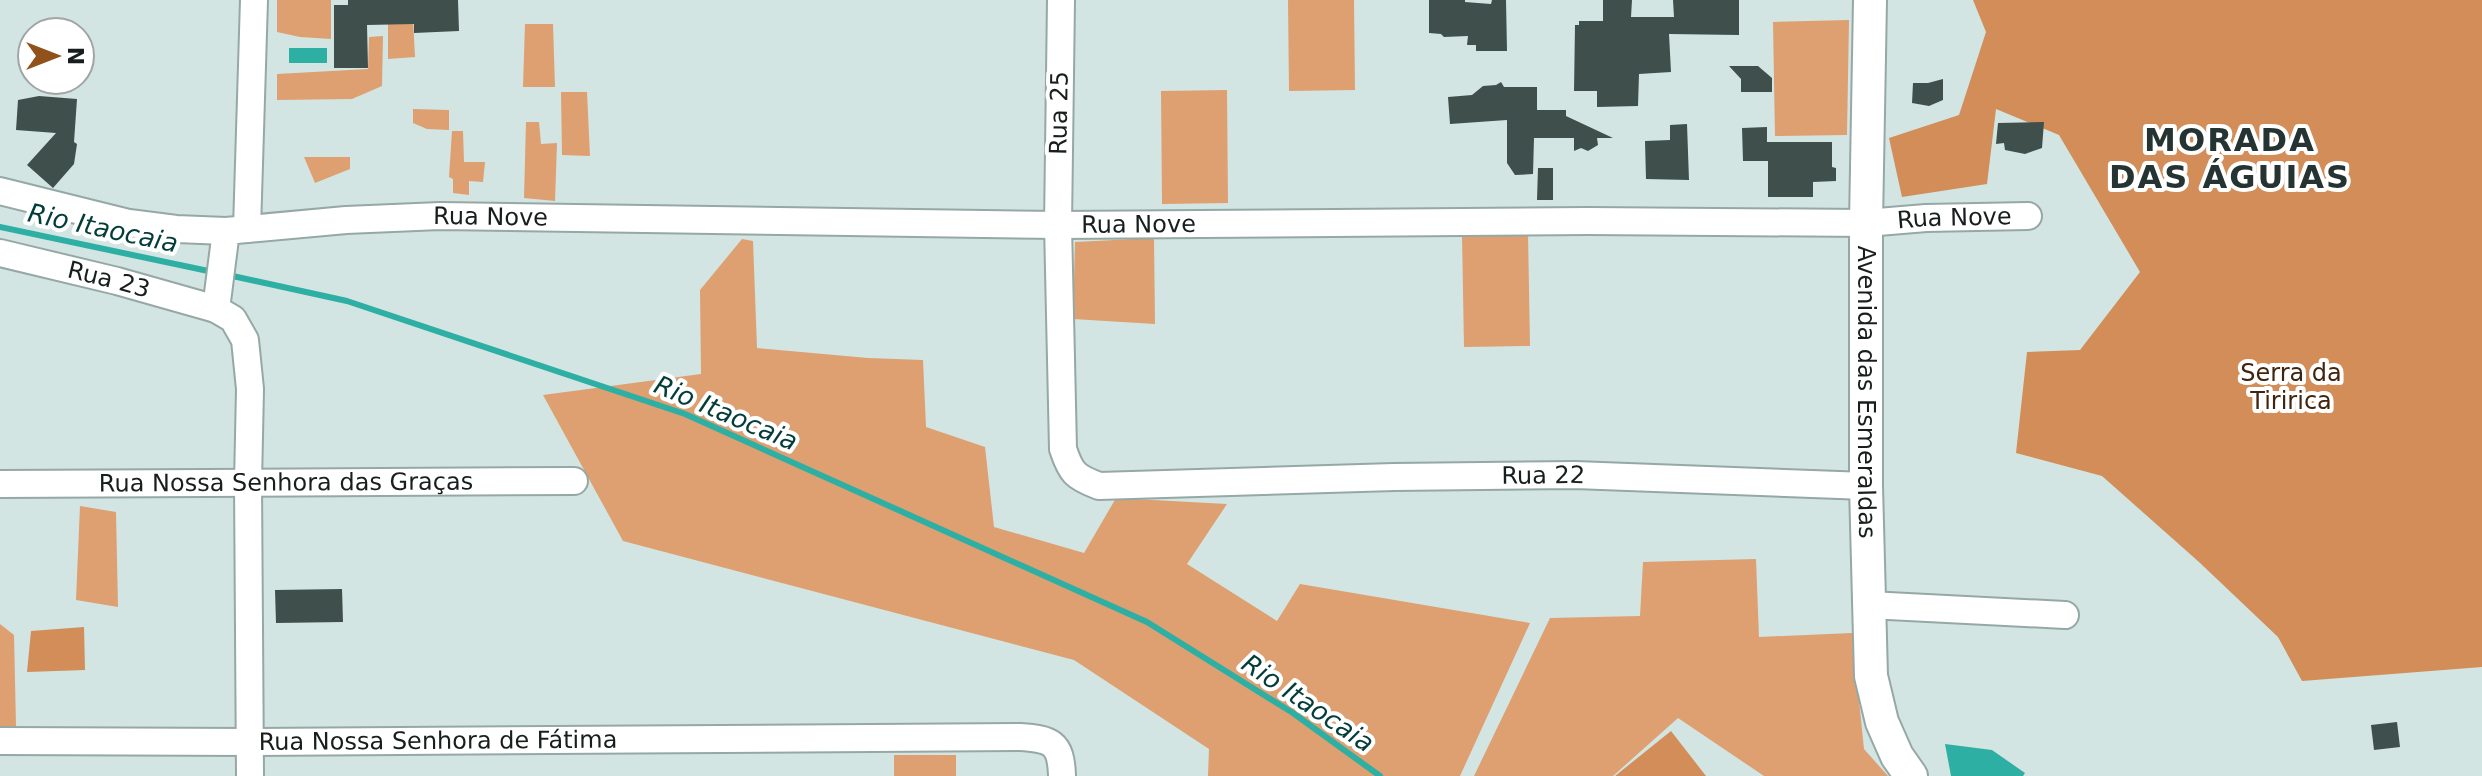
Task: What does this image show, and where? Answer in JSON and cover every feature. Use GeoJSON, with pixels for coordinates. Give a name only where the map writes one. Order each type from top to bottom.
{"type":"FeatureCollection","features":[{"type":"Feature","properties":{"kind":"main road","name":"Avenida das Esmeraldas"},"geometry":{"type":"LineString","coordinates":[[1870,0],[1866,486],[1871,676],[1882,722],[1897,756],[1911,776]]}},
{"type":"Feature","properties":{"kind":"street"},"geometry":{"type":"LineString","coordinates":[[250,776],[250,389],[245,340],[217,300],[223,257],[237,230],[254,0]]}},
{"type":"Feature","properties":{"kind":"street","name":"Rua 25"},"geometry":{"type":"LineString","coordinates":[[1061,0],[1058,225],[1063,449],[1070,468],[1080,479],[1099,486],[1221,483]]}},
{"type":"Feature","properties":{"kind":"street","name":"Rua Nove"},"geometry":{"type":"LineString","coordinates":[[0,191],[129,223],[237,230],[346,220],[440,216],[1058,225],[1588,221],[1866,223],[1926,218],[2028,216]]}},
{"type":"Feature","properties":{"kind":"street","name":"Rua 23"},"geometry":{"type":"LineString","coordinates":[[0,253],[117,281],[217,300]]}},
{"type":"Feature","properties":{"kind":"street","name":"Rua 22"},"geometry":{"type":"LineString","coordinates":[[1221,483],[1575,475],[1866,486]]}},
{"type":"Feature","properties":{"kind":"street","name":"Rua Nossa Senhora das Graças"},"geometry":{"type":"LineString","coordinates":[[0,484],[574,481]]}},
{"type":"Feature","properties":{"kind":"street"},"geometry":{"type":"LineString","coordinates":[[1869,605],[2065,615]]}},
{"type":"Feature","properties":{"kind":"street","name":"Rua Nossa Senhora de Fátima"},"geometry":{"type":"LineString","coordinates":[[0,741],[1040,738],[1054,744],[1060,754],[1062,776]]}},
{"type":"Feature","properties":{"kind":"shaded area"},"geometry":{"type":"Polygon","coordinates":[[[277,0],[331,0],[331,39],[277,32],[277,0]]]}},
{"type":"Feature","properties":{"kind":"shaded area"},"geometry":{"type":"Polygon","coordinates":[[[388,0],[412,0],[415,57],[388,59],[388,0]]]}},
{"type":"Feature","properties":{"kind":"shaded area"},"geometry":{"type":"Polygon","coordinates":[[[1288,0],[1354,0],[1355,90],[1289,91],[1288,0]]]}},
{"type":"Feature","properties":{"kind":"shaded area"},"geometry":{"type":"Polygon","coordinates":[[[1849,20],[1847,135],[1775,136],[1773,22],[1849,20]]]}},
{"type":"Feature","properties":{"kind":"shaded area"},"geometry":{"type":"Polygon","coordinates":[[[525,24],[553,24],[555,87],[523,87],[525,24]]]}},
{"type":"Feature","properties":{"kind":"shaded area"},"geometry":{"type":"Polygon","coordinates":[[[383,36],[382,86],[352,99],[277,100],[277,74],[368,69],[369,37],[383,36]]]}},
{"type":"Feature","properties":{"kind":"shaded area"},"geometry":{"type":"Polygon","coordinates":[[[1227,90],[1228,203],[1162,204],[1161,91],[1227,90]]]}},
{"type":"Feature","properties":{"kind":"shaded area"},"geometry":{"type":"Polygon","coordinates":[[[561,92],[587,92],[590,156],[562,155],[561,92]]]}},
{"type":"Feature","properties":{"kind":"shaded area"},"geometry":{"type":"Polygon","coordinates":[[[413,109],[449,110],[449,130],[427,129],[413,123],[413,109]]]}},
{"type":"Feature","properties":{"kind":"shaded area"},"geometry":{"type":"Polygon","coordinates":[[[526,122],[539,122],[541,144],[557,143],[555,201],[524,198],[526,122]]]}},
{"type":"Feature","properties":{"kind":"shaded area"},"geometry":{"type":"Polygon","coordinates":[[[452,131],[463,131],[464,162],[485,162],[483,182],[469,181],[469,195],[453,193],[453,179],[449,177],[452,131]]]}},
{"type":"Feature","properties":{"kind":"shaded area"},"geometry":{"type":"Polygon","coordinates":[[[304,157],[350,157],[350,169],[315,183],[304,157]]]}},
{"type":"Feature","properties":{"kind":"shaded area"},"geometry":{"type":"Polygon","coordinates":[[[1528,233],[1530,346],[1464,347],[1462,234],[1528,233]]]}},
{"type":"Feature","properties":{"kind":"shaded area"},"geometry":{"type":"Polygon","coordinates":[[[1154,238],[1155,324],[1073,319],[1075,242],[1154,238]]]}},
{"type":"Feature","properties":{"kind":"shaded area"},"geometry":{"type":"Polygon","coordinates":[[[742,239],[753,241],[757,348],[923,360],[926,427],[985,447],[994,527],[1084,553],[1116,498],[1227,504],[1187,564],[1277,621],[1300,584],[1530,623],[1460,776],[1208,776],[1209,749],[1074,660],[623,541],[543,395],[701,374],[700,290],[742,239]]]}},
{"type":"Feature","properties":{"kind":"shaded area"},"geometry":{"type":"Polygon","coordinates":[[[80,506],[116,512],[118,607],[76,600],[80,506]]]}},
{"type":"Feature","properties":{"kind":"shaded area"},"geometry":{"type":"Polygon","coordinates":[[[1756,559],[1759,637],[1852,633],[1864,749],[1888,776],[1764,776],[1678,718],[1613,776],[1474,776],[1550,618],[1640,616],[1643,562],[1756,559]]]}},
{"type":"Feature","properties":{"kind":"shaded area"},"geometry":{"type":"Polygon","coordinates":[[[0,624],[14,635],[16,726],[0,726],[0,624]]]}},
{"type":"Feature","properties":{"kind":"shaded area"},"geometry":{"type":"Polygon","coordinates":[[[894,755],[956,755],[956,776],[894,776],[894,755]]]}},
{"type":"Feature","properties":{"kind":"green space","name":"Serra da Tiririca"},"geometry":{"type":"Polygon","coordinates":[[[1973,0],[2482,0],[2482,667],[2302,681],[2278,637],[2102,476],[2016,453],[2027,352],[2080,350],[2140,272],[2059,135],[1996,109],[1987,184],[1902,197],[1889,138],[1959,115],[1986,32],[1973,0]]]}},
{"type":"Feature","properties":{"kind":"green space"},"geometry":{"type":"Polygon","coordinates":[[[84,627],[85,670],[27,672],[31,631],[84,627]]]}},
{"type":"Feature","properties":{"kind":"green space"},"geometry":{"type":"Polygon","coordinates":[[[1671,731],[1706,776],[1615,776],[1671,731]]]}},
{"type":"Feature","properties":{"kind":"water"},"geometry":{"type":"Polygon","coordinates":[[[289,48],[327,48],[327,63],[289,63],[289,48]]]}},
{"type":"Feature","properties":{"kind":"water"},"geometry":{"type":"Polygon","coordinates":[[[1945,744],[1992,750],[2025,773],[2023,776],[1951,776],[1945,744]]]}},
{"type":"Feature","properties":{"kind":"building"},"geometry":{"type":"Polygon","coordinates":[[[348,0],[458,0],[459,31],[414,33],[414,24],[367,25],[368,68],[334,68],[334,5],[348,5],[348,0]]]}},
{"type":"Feature","properties":{"kind":"building"},"geometry":{"type":"Polygon","coordinates":[[[1429,0],[1491,4],[1492,0],[1506,0],[1507,51],[1476,51],[1476,45],[1467,45],[1468,36],[1444,37],[1429,33],[1429,0]]]}},
{"type":"Feature","properties":{"kind":"building"},"geometry":{"type":"Polygon","coordinates":[[[1603,0],[1632,0],[1631,17],[1674,17],[1673,0],[1739,0],[1739,35],[1669,34],[1671,72],[1639,74],[1638,106],[1597,107],[1597,91],[1574,91],[1575,25],[1579,25],[1579,21],[1603,21],[1603,0]]]}},
{"type":"Feature","properties":{"kind":"building"},"geometry":{"type":"Polygon","coordinates":[[[1729,66],[1758,66],[1772,78],[1772,92],[1741,92],[1741,79],[1729,66]]]}},
{"type":"Feature","properties":{"kind":"building"},"geometry":{"type":"Polygon","coordinates":[[[1943,79],[1943,100],[1929,106],[1912,103],[1913,83],[1943,79]]]}},
{"type":"Feature","properties":{"kind":"building"},"geometry":{"type":"Polygon","coordinates":[[[1501,82],[1504,87],[1537,87],[1537,110],[1566,110],[1566,116],[1613,138],[1597,138],[1598,145],[1588,151],[1581,148],[1574,151],[1574,138],[1534,138],[1533,174],[1515,175],[1507,163],[1507,120],[1450,124],[1448,97],[1472,95],[1483,86],[1501,82]]]}},
{"type":"Feature","properties":{"kind":"building"},"geometry":{"type":"Polygon","coordinates":[[[39,96],[77,99],[74,164],[53,188],[27,165],[56,133],[16,130],[18,100],[39,96]]]}},
{"type":"Feature","properties":{"kind":"building"},"geometry":{"type":"Polygon","coordinates":[[[2044,122],[2042,148],[2025,154],[2005,150],[2004,143],[1996,144],[1998,123],[2044,122]]]}},
{"type":"Feature","properties":{"kind":"building"},"geometry":{"type":"Polygon","coordinates":[[[1687,124],[1689,180],[1646,179],[1645,141],[1670,140],[1670,125],[1687,124]]]}},
{"type":"Feature","properties":{"kind":"building"},"geometry":{"type":"Polygon","coordinates":[[[1767,127],[1767,142],[1832,142],[1832,167],[1836,168],[1836,181],[1813,182],[1813,197],[1768,197],[1768,161],[1743,161],[1742,128],[1767,127]]]}},
{"type":"Feature","properties":{"kind":"building"},"geometry":{"type":"Polygon","coordinates":[[[1538,168],[1553,168],[1553,200],[1537,200],[1538,168]]]}},
{"type":"Feature","properties":{"kind":"building"},"geometry":{"type":"Polygon","coordinates":[[[342,589],[343,622],[276,623],[275,590],[342,589]]]}},
{"type":"Feature","properties":{"kind":"building"},"geometry":{"type":"Polygon","coordinates":[[[2397,722],[2400,747],[2374,750],[2371,725],[2397,722]]]}},
{"type":"Feature","properties":{"kind":"waterway","name":"Rio Itaocaia"},"geometry":{"type":"LineString","coordinates":[[0,227],[213,272]]}},
{"type":"Feature","properties":{"kind":"waterway","name":"Rio Itaocaia"},"geometry":{"type":"LineString","coordinates":[[228,275],[347,301],[685,414],[1147,622],[1293,713],[1380,776]]}},
{"type":"Feature","properties":{"kind":"district","name":"MORADA DAS ÁGUIAS"},"geometry":{"type":"Point","coordinates":[2230,158]}}]}
